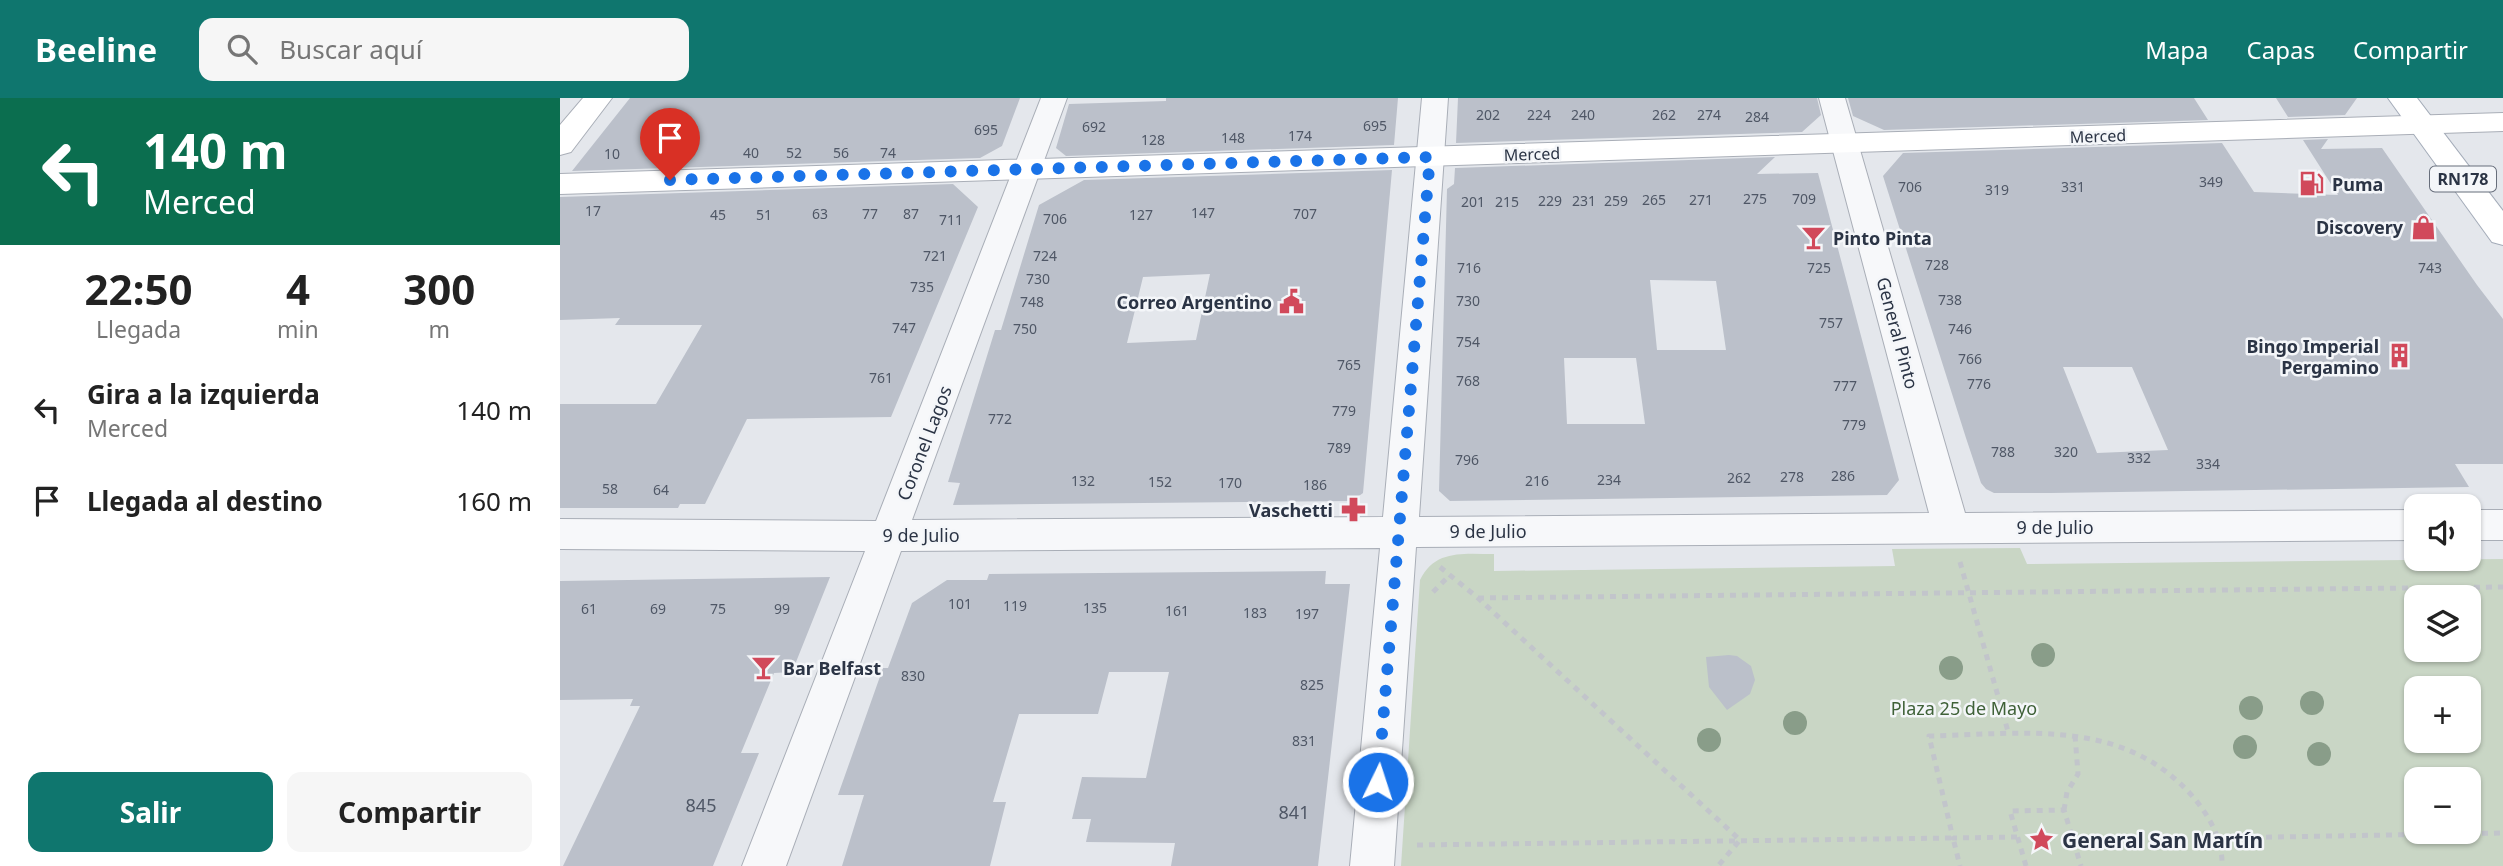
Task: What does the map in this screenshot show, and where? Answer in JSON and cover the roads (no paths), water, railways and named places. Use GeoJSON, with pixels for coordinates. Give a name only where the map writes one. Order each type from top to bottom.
{"type":"FeatureCollection","features":[{"type":"Feature","properties":{"kind":"street"},"geometry":{"type":"LineString","coordinates":[[560,108],[568,98]]}},
{"type":"Feature","properties":{"kind":"street"},"geometry":{"type":"LineString","coordinates":[[560,145],[598,98]]}},
{"type":"Feature","properties":{"kind":"street","name":"Coronel Lagos"},"geometry":{"type":"LineString","coordinates":[[764,866],[1054,98]]}},
{"type":"Feature","properties":{"kind":"street"},"geometry":{"type":"LineString","coordinates":[[1372,866],[1435,98]]}},
{"type":"Feature","properties":{"kind":"street","name":"General Pinto"},"geometry":{"type":"LineString","coordinates":[[1832,98],[1951,527]]}},
{"type":"Feature","properties":{"kind":"street","name":"RN178"},"geometry":{"type":"LineString","coordinates":[[2402,98],[2503,234]]}},
{"type":"Feature","properties":{"kind":"street","name":"Merced"},"geometry":{"type":"LineString","coordinates":[[560,184],[2503,122]]}},
{"type":"Feature","properties":{"kind":"street"},"geometry":{"type":"LineString","coordinates":[[2481,525],[2503,525]]}},
{"type":"Feature","properties":{"kind":"street","name":"9 de Julio"},"geometry":{"type":"LineString","coordinates":[[560,534],[889,536],[2404,526]]}},
{"type":"Feature","properties":{"kind":"place","name":"Puma"},"geometry":{"type":"Point","coordinates":[2312,184]}},
{"type":"Feature","properties":{"kind":"place","name":"Discovery"},"geometry":{"type":"Point","coordinates":[2423,227]}},
{"type":"Feature","properties":{"kind":"place","name":"Pinto Pinta"},"geometry":{"type":"Point","coordinates":[1813,238]}},
{"type":"Feature","properties":{"kind":"place","name":"Correo Argentino"},"geometry":{"type":"Point","coordinates":[1292,302]}},
{"type":"Feature","properties":{"kind":"place","name":"Bingo Imperial Pergamino"},"geometry":{"type":"Point","coordinates":[2399,356]}},
{"type":"Feature","properties":{"kind":"place","name":"Vaschetti"},"geometry":{"type":"Point","coordinates":[1353,510]}},
{"type":"Feature","properties":{"kind":"place","name":"Bar Belfast"},"geometry":{"type":"Point","coordinates":[763,668]}},
{"type":"Feature","properties":{"kind":"place","name":"General San Martín"},"geometry":{"type":"Point","coordinates":[2042,840]}},
{"type":"Feature","properties":{"kind":"park label","name":"Plaza 25 de Mayo"},"geometry":{"type":"Point","coordinates":[1964,708]}}]}
